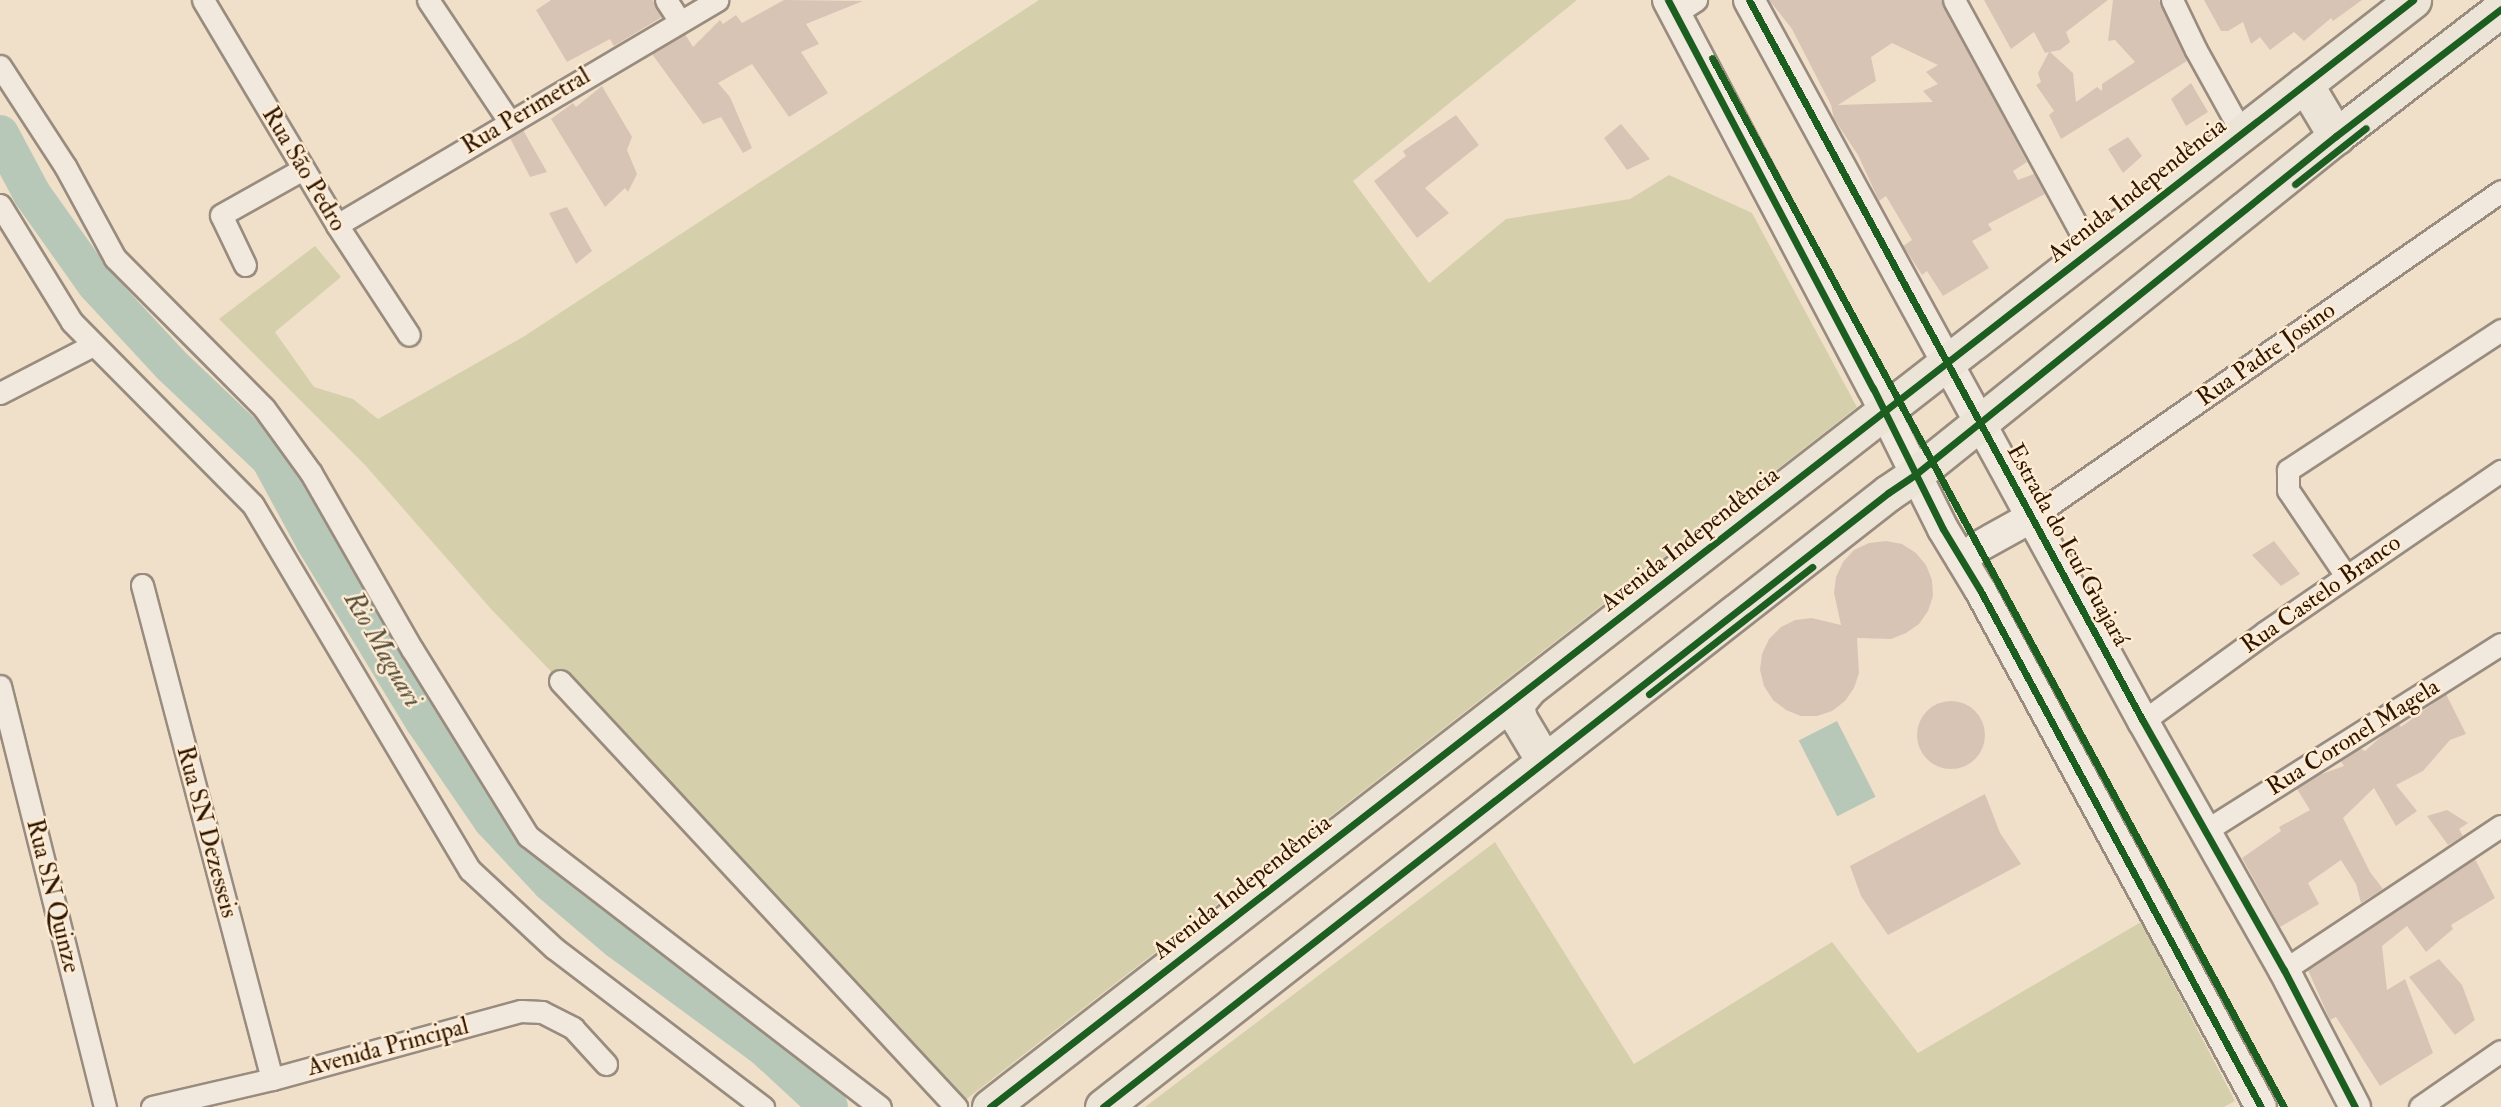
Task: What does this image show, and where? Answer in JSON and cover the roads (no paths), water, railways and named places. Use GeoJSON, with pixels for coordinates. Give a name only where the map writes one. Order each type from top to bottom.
{"type":"FeatureCollection","features":[{"type":"Feature","properties":{"kind":"main road","name":"Estrada do Icuí Guajará"},"geometry":{"type":"LineString","coordinates":[[1749,0],[2143,721],[2284,970],[2355,1107]]}},
{"type":"Feature","properties":{"kind":"main road","name":"Avenida Independência"},"geometry":{"type":"LineString","coordinates":[[990,1107],[1883,414],[2407,2]]}},
{"type":"Feature","properties":{"kind":"main road"},"geometry":{"type":"LineString","coordinates":[[1680,4],[1883,414],[2262,1107]]}},
{"type":"Feature","properties":{"kind":"main road"},"geometry":{"type":"LineString","coordinates":[[1103,1107],[1916,474],[2336,136],[2501,9]]}},
{"type":"Feature","properties":{"kind":"main road"},"geometry":{"type":"LineString","coordinates":[[2305,84],[2336,136]]}},
{"type":"Feature","properties":{"kind":"main road"},"geometry":{"type":"LineString","coordinates":[[1962,560],[1978,547],[2032,517]]}},
{"type":"Feature","properties":{"kind":"main road"},"geometry":{"type":"LineString","coordinates":[[1528,689],[1517,704],[1519,719],[1544,761]]}},
{"type":"Feature","properties":{"kind":"street","name":"Rua São Pedro"},"geometry":{"type":"LineString","coordinates":[[203,0],[337,225],[409,335]]}},
{"type":"Feature","properties":{"kind":"street"},"geometry":{"type":"LineString","coordinates":[[428,0],[509,121]]}},
{"type":"Feature","properties":{"kind":"street"},"geometry":{"type":"LineString","coordinates":[[666,0],[679,20]]}},
{"type":"Feature","properties":{"kind":"street","name":"Rua Perimetral"},"geometry":{"type":"LineString","coordinates":[[337,225],[679,20],[717,0]]}},
{"type":"Feature","properties":{"kind":"street"},"geometry":{"type":"LineString","coordinates":[[1954,0],[2091,251]]}},
{"type":"Feature","properties":{"kind":"street"},"geometry":{"type":"LineString","coordinates":[[2172,0],[2242,133]]}},
{"type":"Feature","properties":{"kind":"street"},"geometry":{"type":"LineString","coordinates":[[0,66],[65,166],[116,258],[264,408],[311,473],[412,649],[527,836],[880,1107]]}},
{"type":"Feature","properties":{"kind":"street"},"geometry":{"type":"LineString","coordinates":[[245,265],[221,215],[303,169]]}},
{"type":"Feature","properties":{"kind":"street","name":"Rua Padre Josino"},"geometry":{"type":"LineString","coordinates":[[2032,517],[2501,191]]}},
{"type":"Feature","properties":{"kind":"street"},"geometry":{"type":"LineString","coordinates":[[0,205],[72,322],[253,505],[470,870],[554,948],[763,1107]]}},
{"type":"Feature","properties":{"kind":"street"},"geometry":{"type":"LineString","coordinates":[[2346,576],[2288,490],[2288,470],[2501,330]]}},
{"type":"Feature","properties":{"kind":"street"},"geometry":{"type":"LineString","coordinates":[[0,393],[93,345]]}},
{"type":"Feature","properties":{"kind":"street","name":"Rua Castelo Branco"},"geometry":{"type":"LineString","coordinates":[[2143,721],[2346,576],[2501,471]]}},
{"type":"Feature","properties":{"kind":"street","name":"Rua SN Dezesseis"},"geometry":{"type":"LineString","coordinates":[[142,585],[272,1079]]}},
{"type":"Feature","properties":{"kind":"street","name":"Rua Coronel Magela"},"geometry":{"type":"LineString","coordinates":[[2205,831],[2501,644]]}},
{"type":"Feature","properties":{"kind":"street"},"geometry":{"type":"LineString","coordinates":[[560,681],[956,1107]]}},
{"type":"Feature","properties":{"kind":"street","name":"Rua SN Quinze"},"geometry":{"type":"LineString","coordinates":[[0,686],[105,1107]]}},
{"type":"Feature","properties":{"kind":"street"},"geometry":{"type":"LineString","coordinates":[[2284,970],[2501,826]]}},
{"type":"Feature","properties":{"kind":"street","name":"Avenida Principal"},"geometry":{"type":"LineString","coordinates":[[152,1107],[272,1079],[521,1011],[542,1012],[573,1027],[606,1064]]}},
{"type":"Feature","properties":{"kind":"street"},"geometry":{"type":"LineString","coordinates":[[2420,1107],[2501,1051]]}},
{"type":"Feature","properties":{"kind":"waterway","name":"Rio Maguari"},"geometry":{"type":"LineString","coordinates":[[0,134],[32,194],[96,284],[171,365],[270,459],[315,542],[424,721],[492,820],[551,883],[618,940],[765,1048],[829,1107]]}}]}
